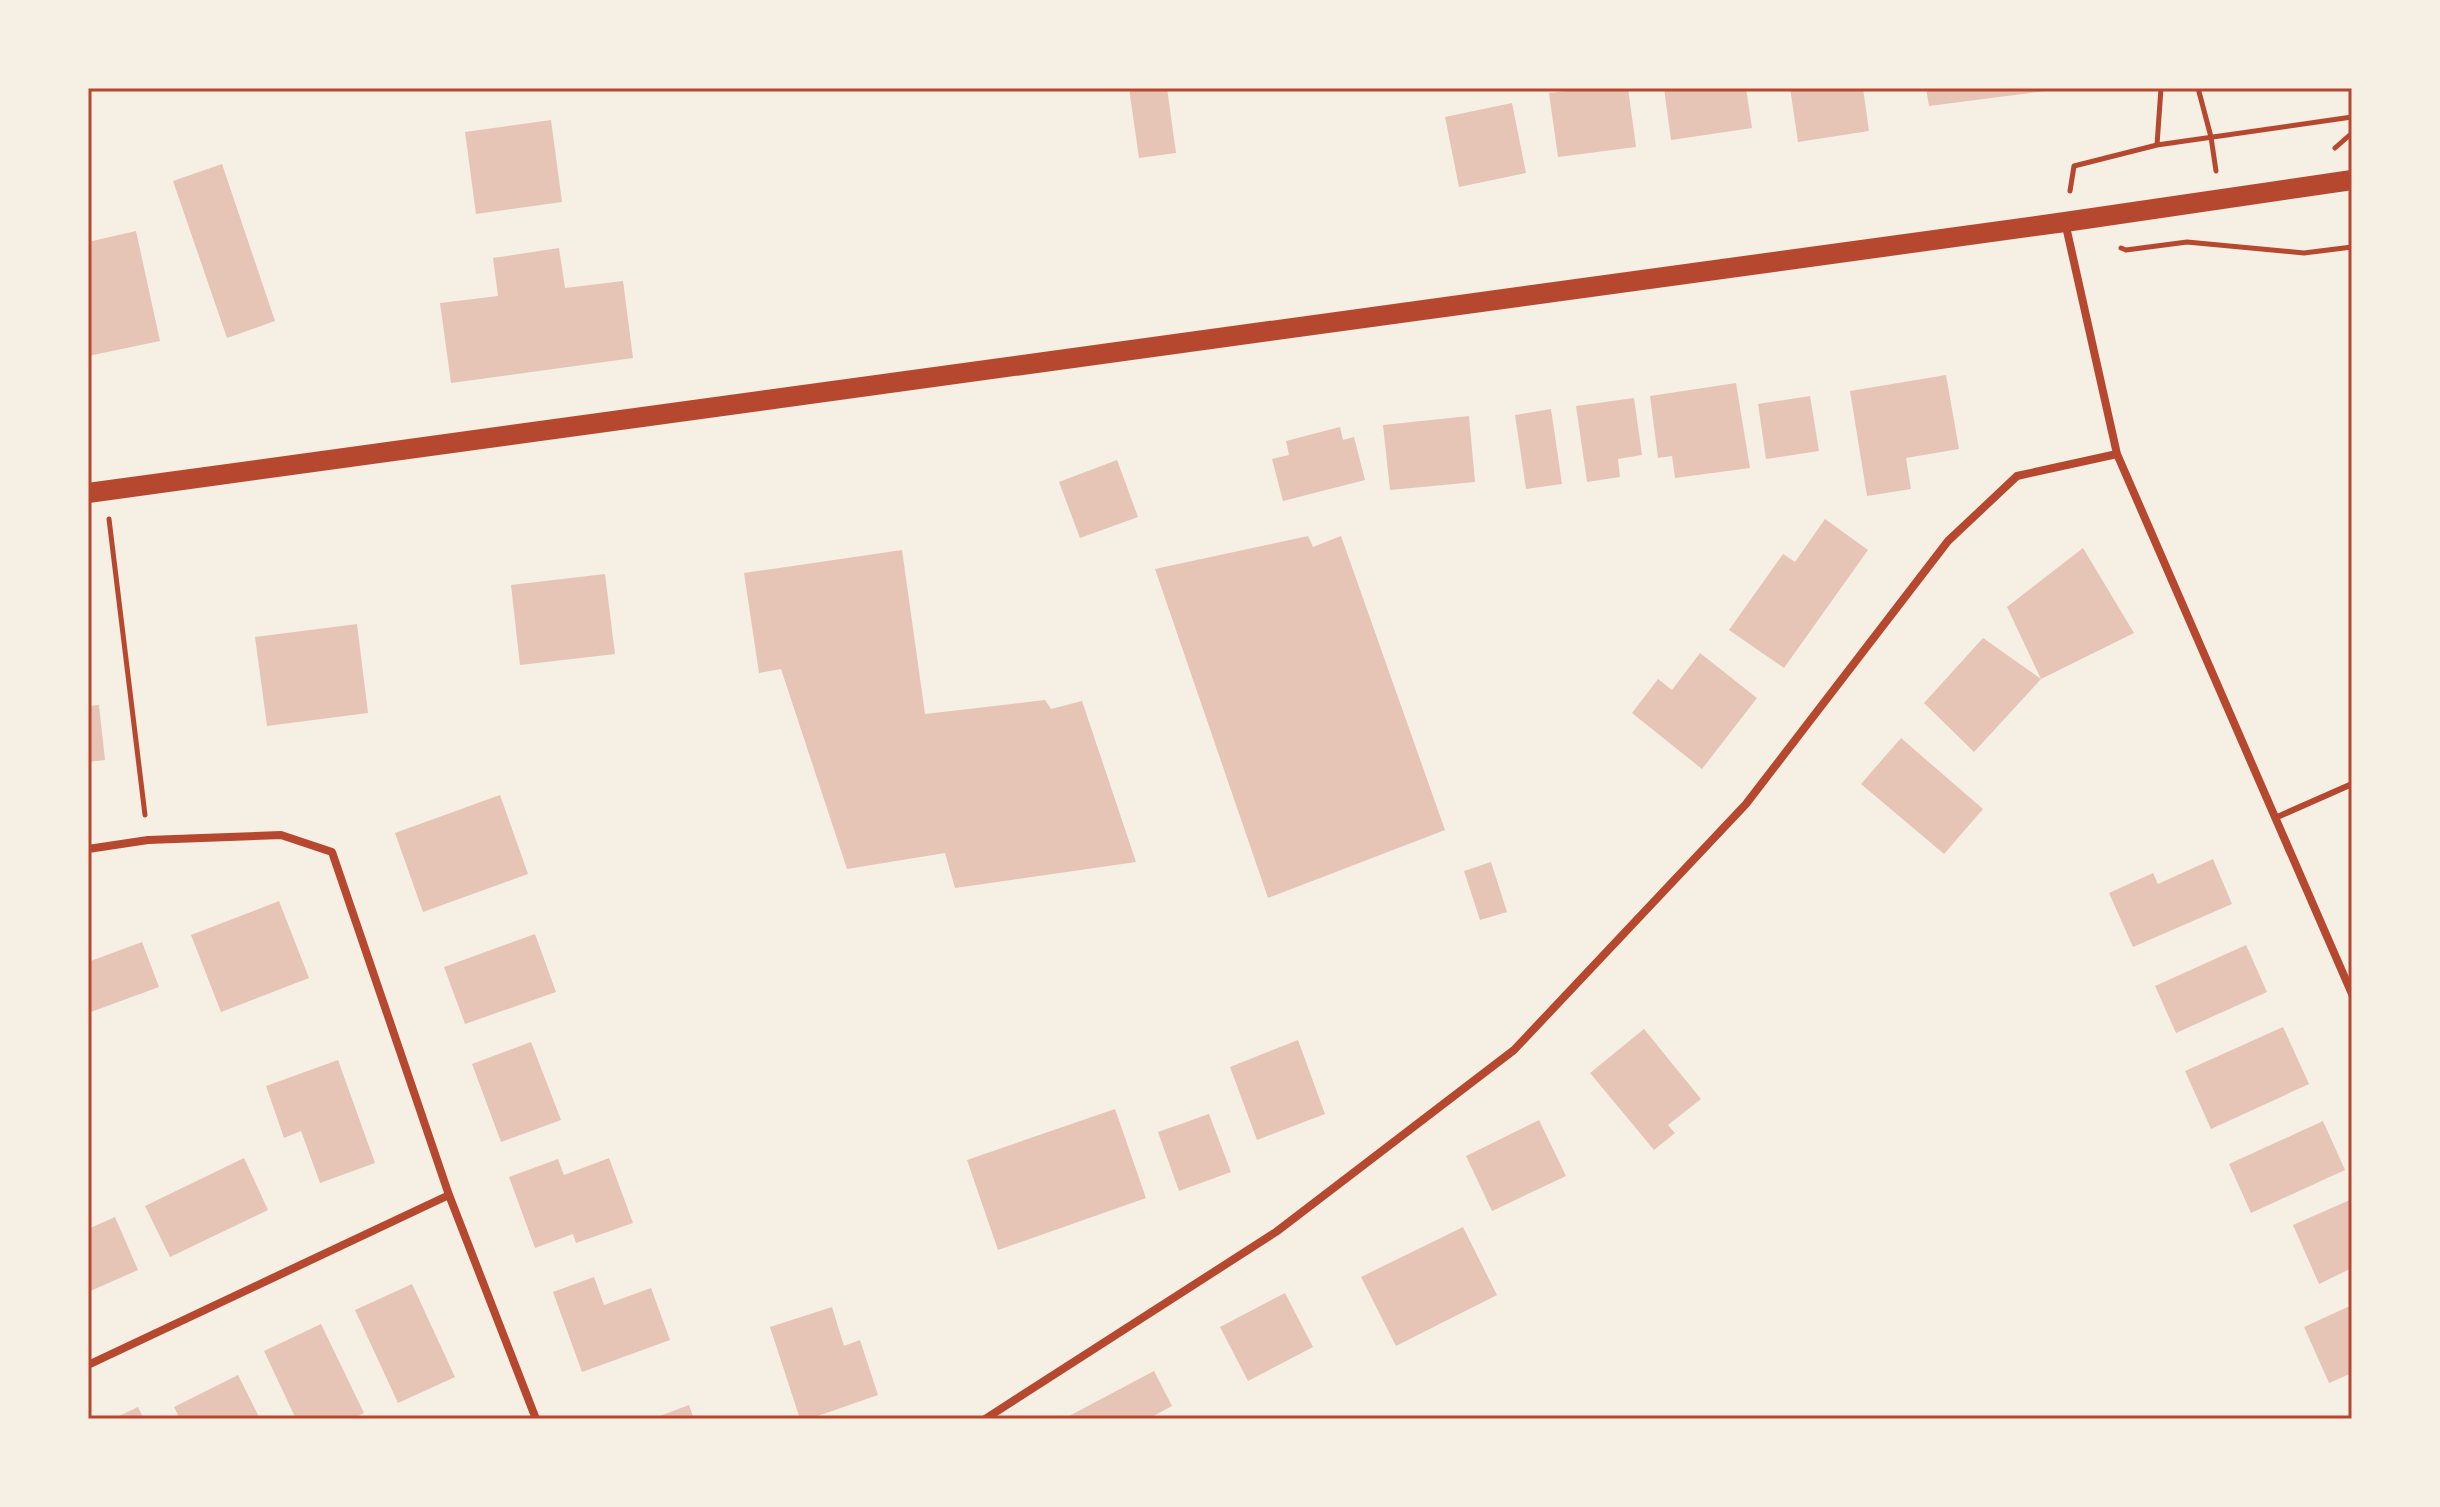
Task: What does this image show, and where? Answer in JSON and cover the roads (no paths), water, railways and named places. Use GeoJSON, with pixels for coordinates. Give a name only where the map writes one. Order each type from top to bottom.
{"type":"FeatureCollection","features":[{"type":"Feature","properties":{"kind":"main road"},"geometry":{"type":"LineString","coordinates":[[97,492],[2352,180]]}},
{"type":"Feature","properties":{"kind":"street"},"geometry":{"type":"LineString","coordinates":[[2065,222],[2117,454],[2352,994]]}},
{"type":"Feature","properties":{"kind":"street"},"geometry":{"type":"LineString","coordinates":[[985,1419],[1276,1232],[1514,1050],[1746,804],[1948,541],[2017,476],[2117,454]]}},
{"type":"Feature","properties":{"kind":"street"},"geometry":{"type":"LineString","coordinates":[[88,849],[148,840],[281,835],[332,852],[449,1195],[536,1419]]}},
{"type":"Feature","properties":{"kind":"street"},"geometry":{"type":"LineString","coordinates":[[88,1365],[449,1195]]}},
{"type":"Feature","properties":{"kind":"lane"},"geometry":{"type":"LineString","coordinates":[[2275,818],[2352,784]]}}]}
